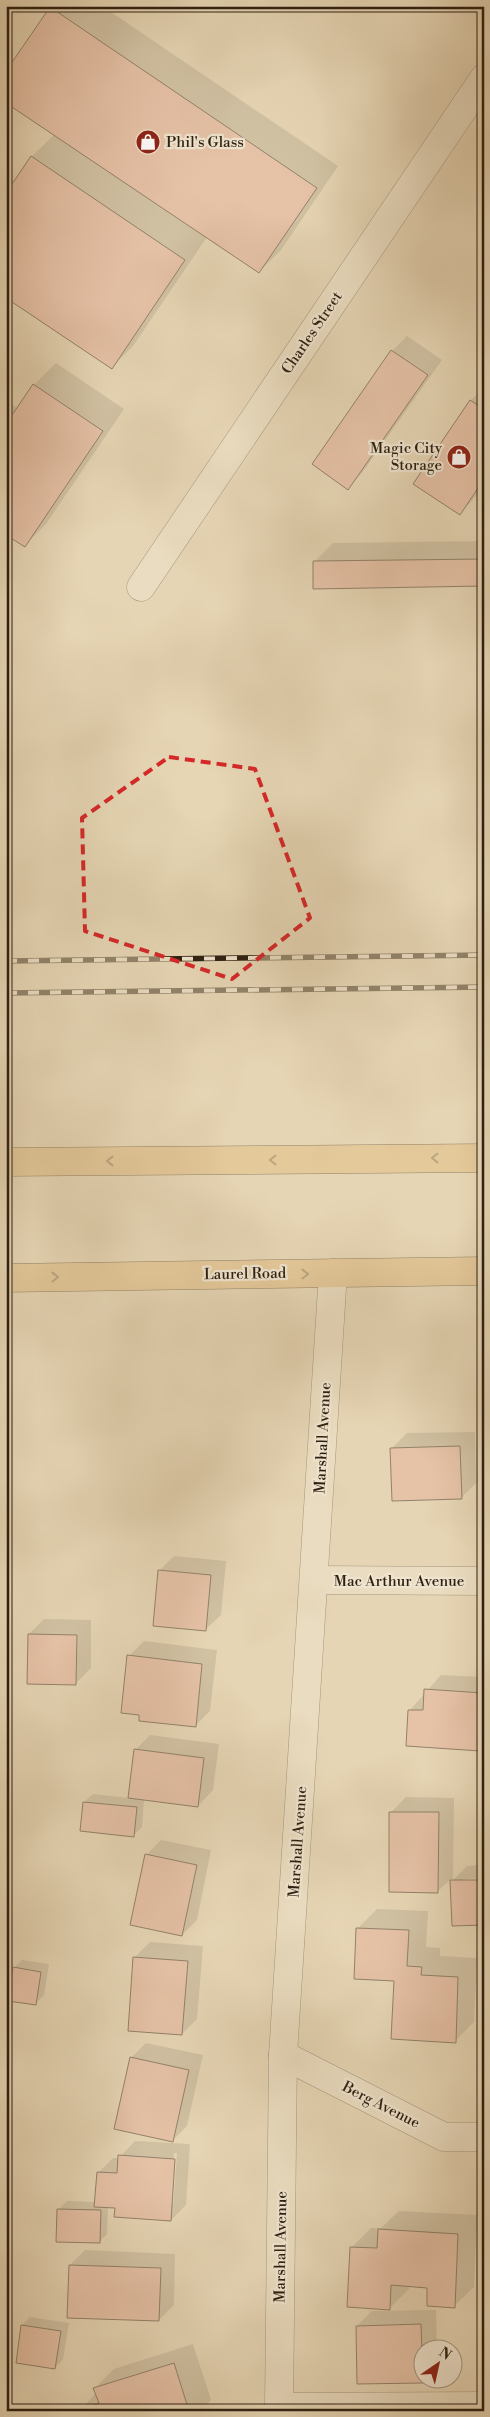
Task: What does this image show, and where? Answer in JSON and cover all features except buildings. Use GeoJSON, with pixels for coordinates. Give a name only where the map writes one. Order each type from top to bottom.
{"type":"FeatureCollection","features":[{"type":"Feature","properties":{"kind":"main road"},"geometry":{"type":"LineString","coordinates":[[6,1162],[484,1158]]}},
{"type":"Feature","properties":{"kind":"main road","name":"Laurel Road"},"geometry":{"type":"LineString","coordinates":[[6,1278],[484,1271]]}},
{"type":"Feature","properties":{"kind":"street","name":"Charles Street"},"geometry":{"type":"LineString","coordinates":[[141,587],[484,78]]}},
{"type":"Feature","properties":{"kind":"street","name":"Marshall Avenue"},"geometry":{"type":"LineString","coordinates":[[281,2409],[284,2055],[333,1273]]}},
{"type":"Feature","properties":{"kind":"street","name":"Mac Arthur Avenue"},"geometry":{"type":"LineString","coordinates":[[315,1580],[484,1581]]}},
{"type":"Feature","properties":{"kind":"street","name":"Berg Avenue"},"geometry":{"type":"LineString","coordinates":[[284,2055],[444,2137],[484,2137]]}},
{"type":"Feature","properties":{"kind":"street"},"geometry":{"type":"LineString","coordinates":[[281,2409],[484,2406]]}},
{"type":"Feature","properties":{"kind":"highlighted area"},"geometry":{"type":"Polygon","coordinates":[[[169,757],[255,769],[310,918],[232,979],[85,931],[82,818],[169,757]]]}},
{"type":"Feature","properties":{"kind":"railway"},"geometry":{"type":"LineString","coordinates":[[6,961],[484,955]]}},
{"type":"Feature","properties":{"kind":"railway"},"geometry":{"type":"LineString","coordinates":[[6,993],[484,987]]}},
{"type":"Feature","properties":{"kind":"place","name":"Phil's Glass"},"geometry":{"type":"Point","coordinates":[148,142]}},
{"type":"Feature","properties":{"kind":"place","name":"Magic City Storage"},"geometry":{"type":"Point","coordinates":[459,457]}}]}
